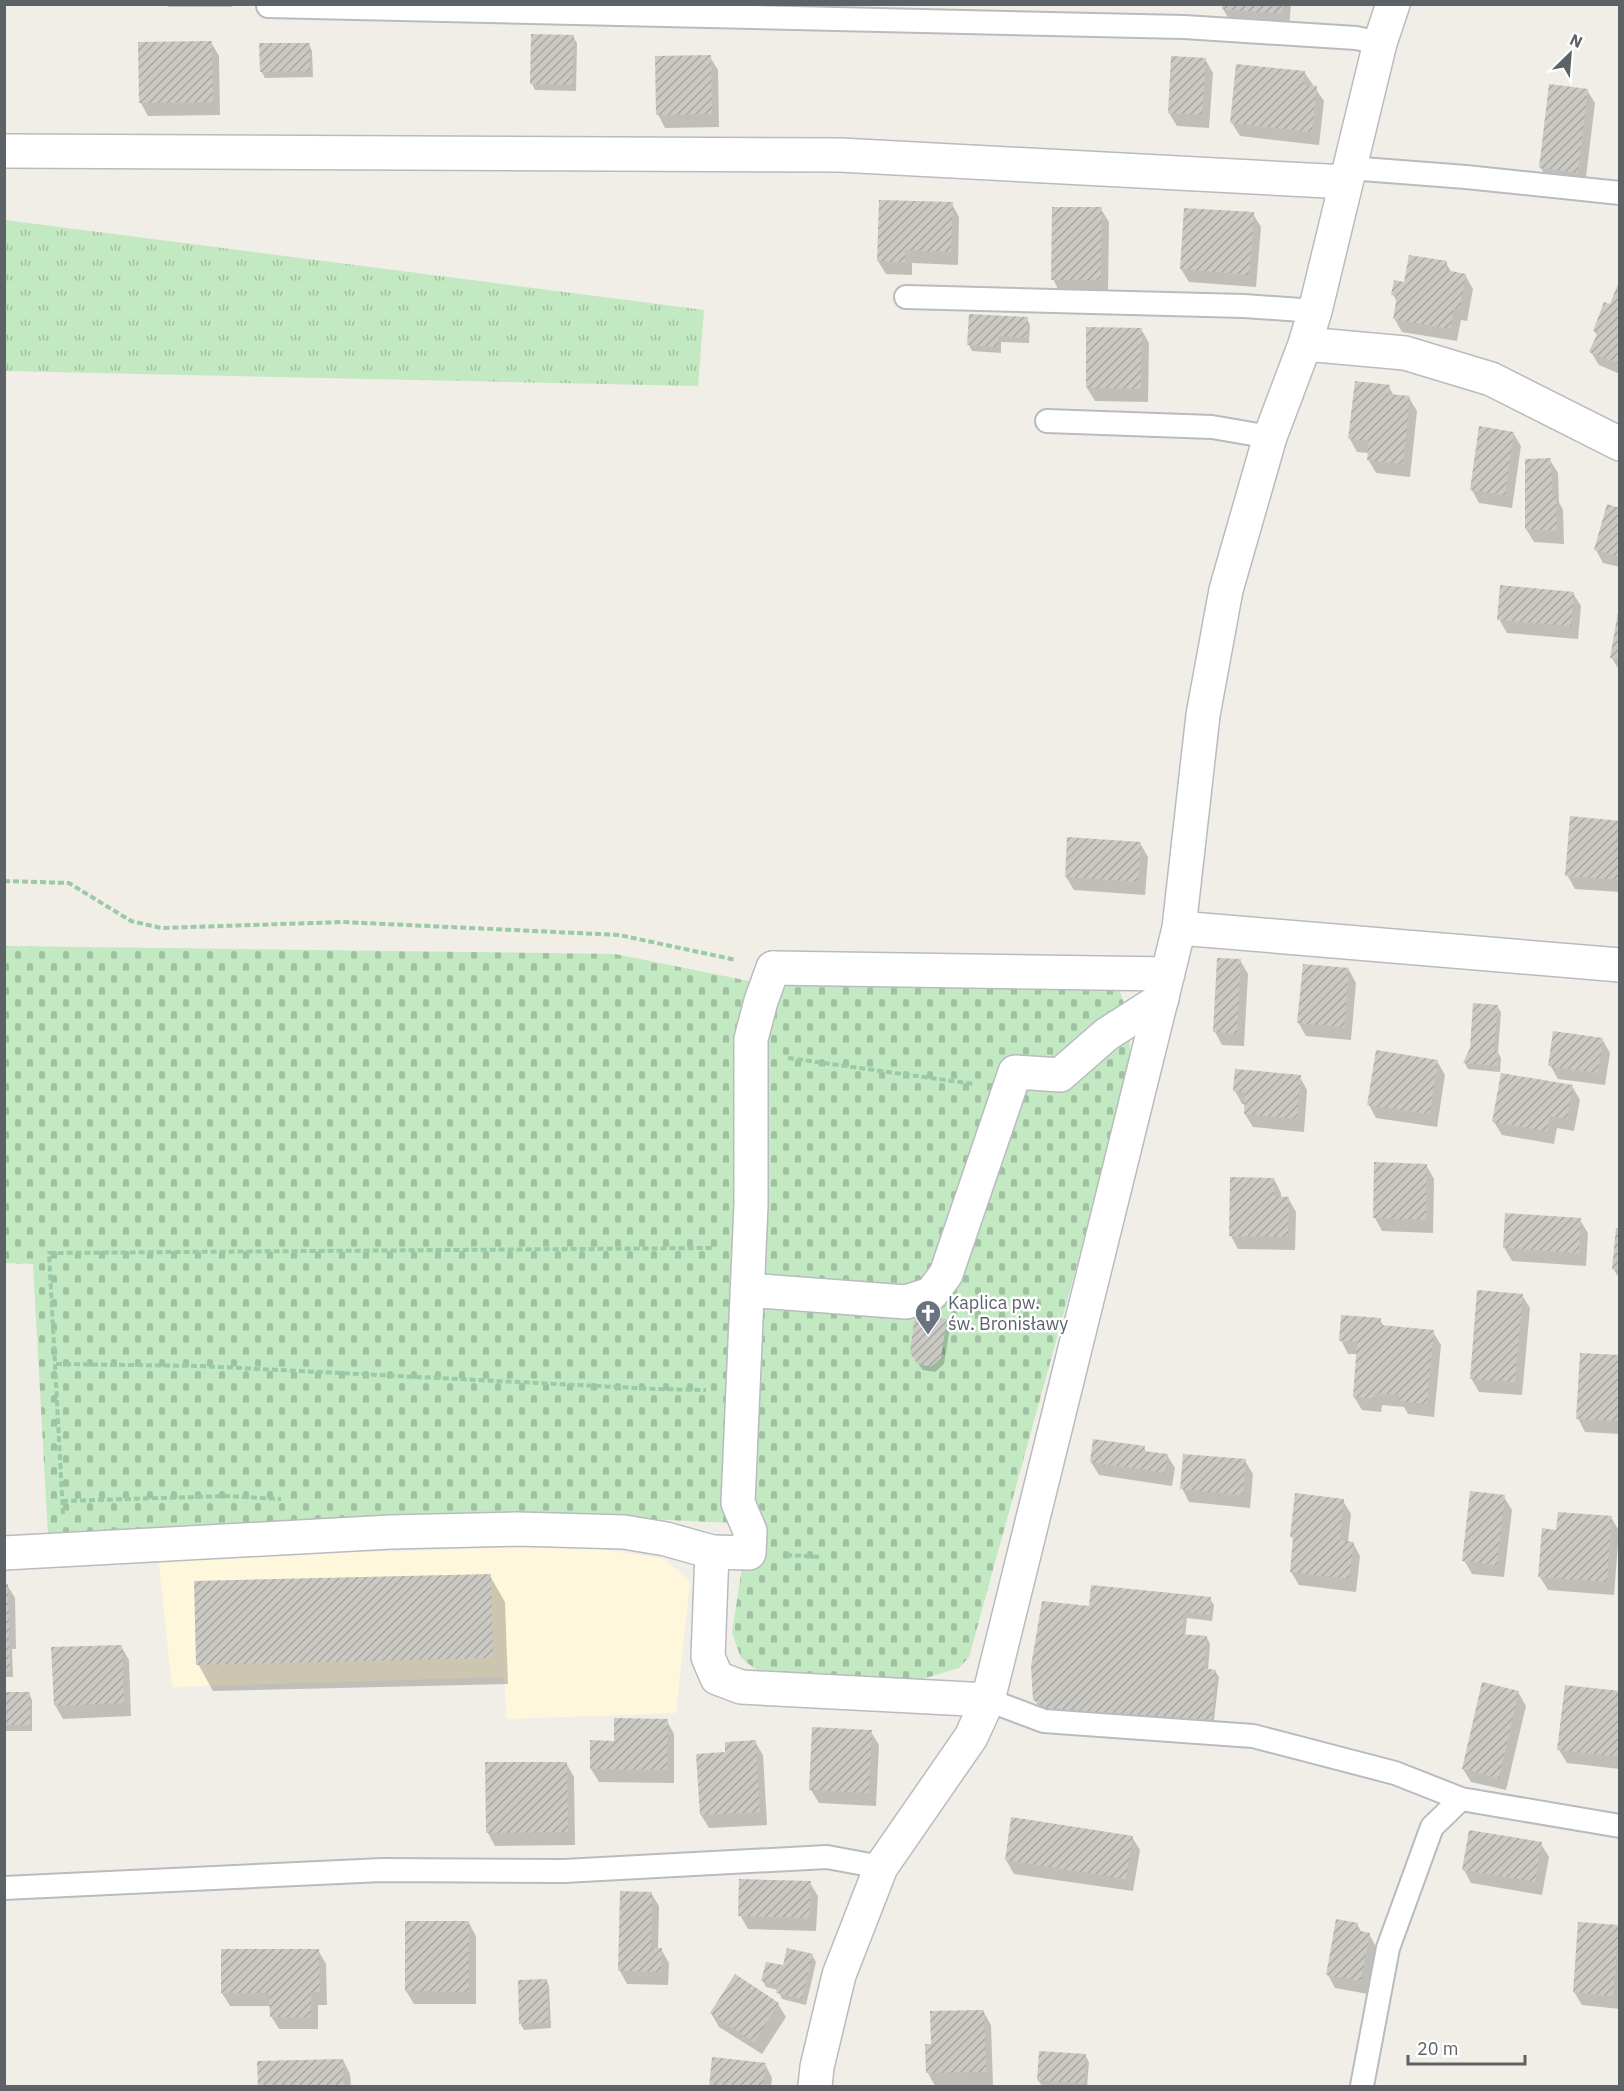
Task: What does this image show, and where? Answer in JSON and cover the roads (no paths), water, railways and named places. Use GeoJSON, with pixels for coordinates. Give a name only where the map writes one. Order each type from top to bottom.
{"type":"FeatureCollection","features":[{"type":"Feature","properties":{"kind":"street"},"geometry":{"type":"LineString","coordinates":[[815,2086],[817,2067],[838,1975],[881,1867],[971,1737],[988,1700],[1179,928],[1203,715],[1226,590],[1270,437],[1315,311],[1380,43],[1392,4]]}},
{"type":"Feature","properties":{"kind":"street"},"geometry":{"type":"LineString","coordinates":[[4,151],[840,155],[1347,175]]}},
{"type":"Feature","properties":{"kind":"street"},"geometry":{"type":"LineString","coordinates":[[1305,344],[1405,353],[1491,379],[1620,444]]}},
{"type":"Feature","properties":{"kind":"street"},"geometry":{"type":"LineString","coordinates":[[1179,928],[1620,964]]}},
{"type":"Feature","properties":{"kind":"street"},"geometry":{"type":"LineString","coordinates":[[4,1553],[391,1532],[517,1529],[624,1533],[666,1539],[712,1552],[749,1553],[750,1531],[738,1503],[749,1248],[752,1039],[761,1001],[773,968],[1165,986]]}},
{"type":"Feature","properties":{"kind":"street"},"geometry":{"type":"LineString","coordinates":[[747,1290],[906,1302],[931,1294],[946,1274],[1015,1072],[1060,1075],[1165,986]]}},
{"type":"Feature","properties":{"kind":"street"},"geometry":{"type":"LineString","coordinates":[[712,1552],[708,1657],[717,1678],[741,1687],[988,1700]]}},
{"type":"Feature","properties":{"kind":"lane"},"geometry":{"type":"LineString","coordinates":[[268,6],[1184,27],[1356,38],[1380,43]]}},
{"type":"Feature","properties":{"kind":"lane"},"geometry":{"type":"LineString","coordinates":[[1347,175],[1466,177],[1620,193]]}},
{"type":"Feature","properties":{"kind":"lane"},"geometry":{"type":"LineString","coordinates":[[906,297],[1244,306],[1315,311]]}},
{"type":"Feature","properties":{"kind":"lane"},"geometry":{"type":"LineString","coordinates":[[1047,421],[1212,427],[1270,437]]}},
{"type":"Feature","properties":{"kind":"lane"},"geometry":{"type":"LineString","coordinates":[[988,1700],[1044,1721],[1253,1736],[1395,1773],[1461,1799],[1620,1826]]}},
{"type":"Feature","properties":{"kind":"lane"},"geometry":{"type":"LineString","coordinates":[[1362,2086],[1388,1948],[1432,1827],[1461,1799]]}},
{"type":"Feature","properties":{"kind":"lane"},"geometry":{"type":"LineString","coordinates":[[4,1888],[382,1870],[564,1871],[827,1857],[881,1867]]}},
{"type":"Feature","properties":{"kind":"place","name":"Kaplica pw. św. Bronisławy"},"geometry":{"type":"Point","coordinates":[928,1336]}}]}
